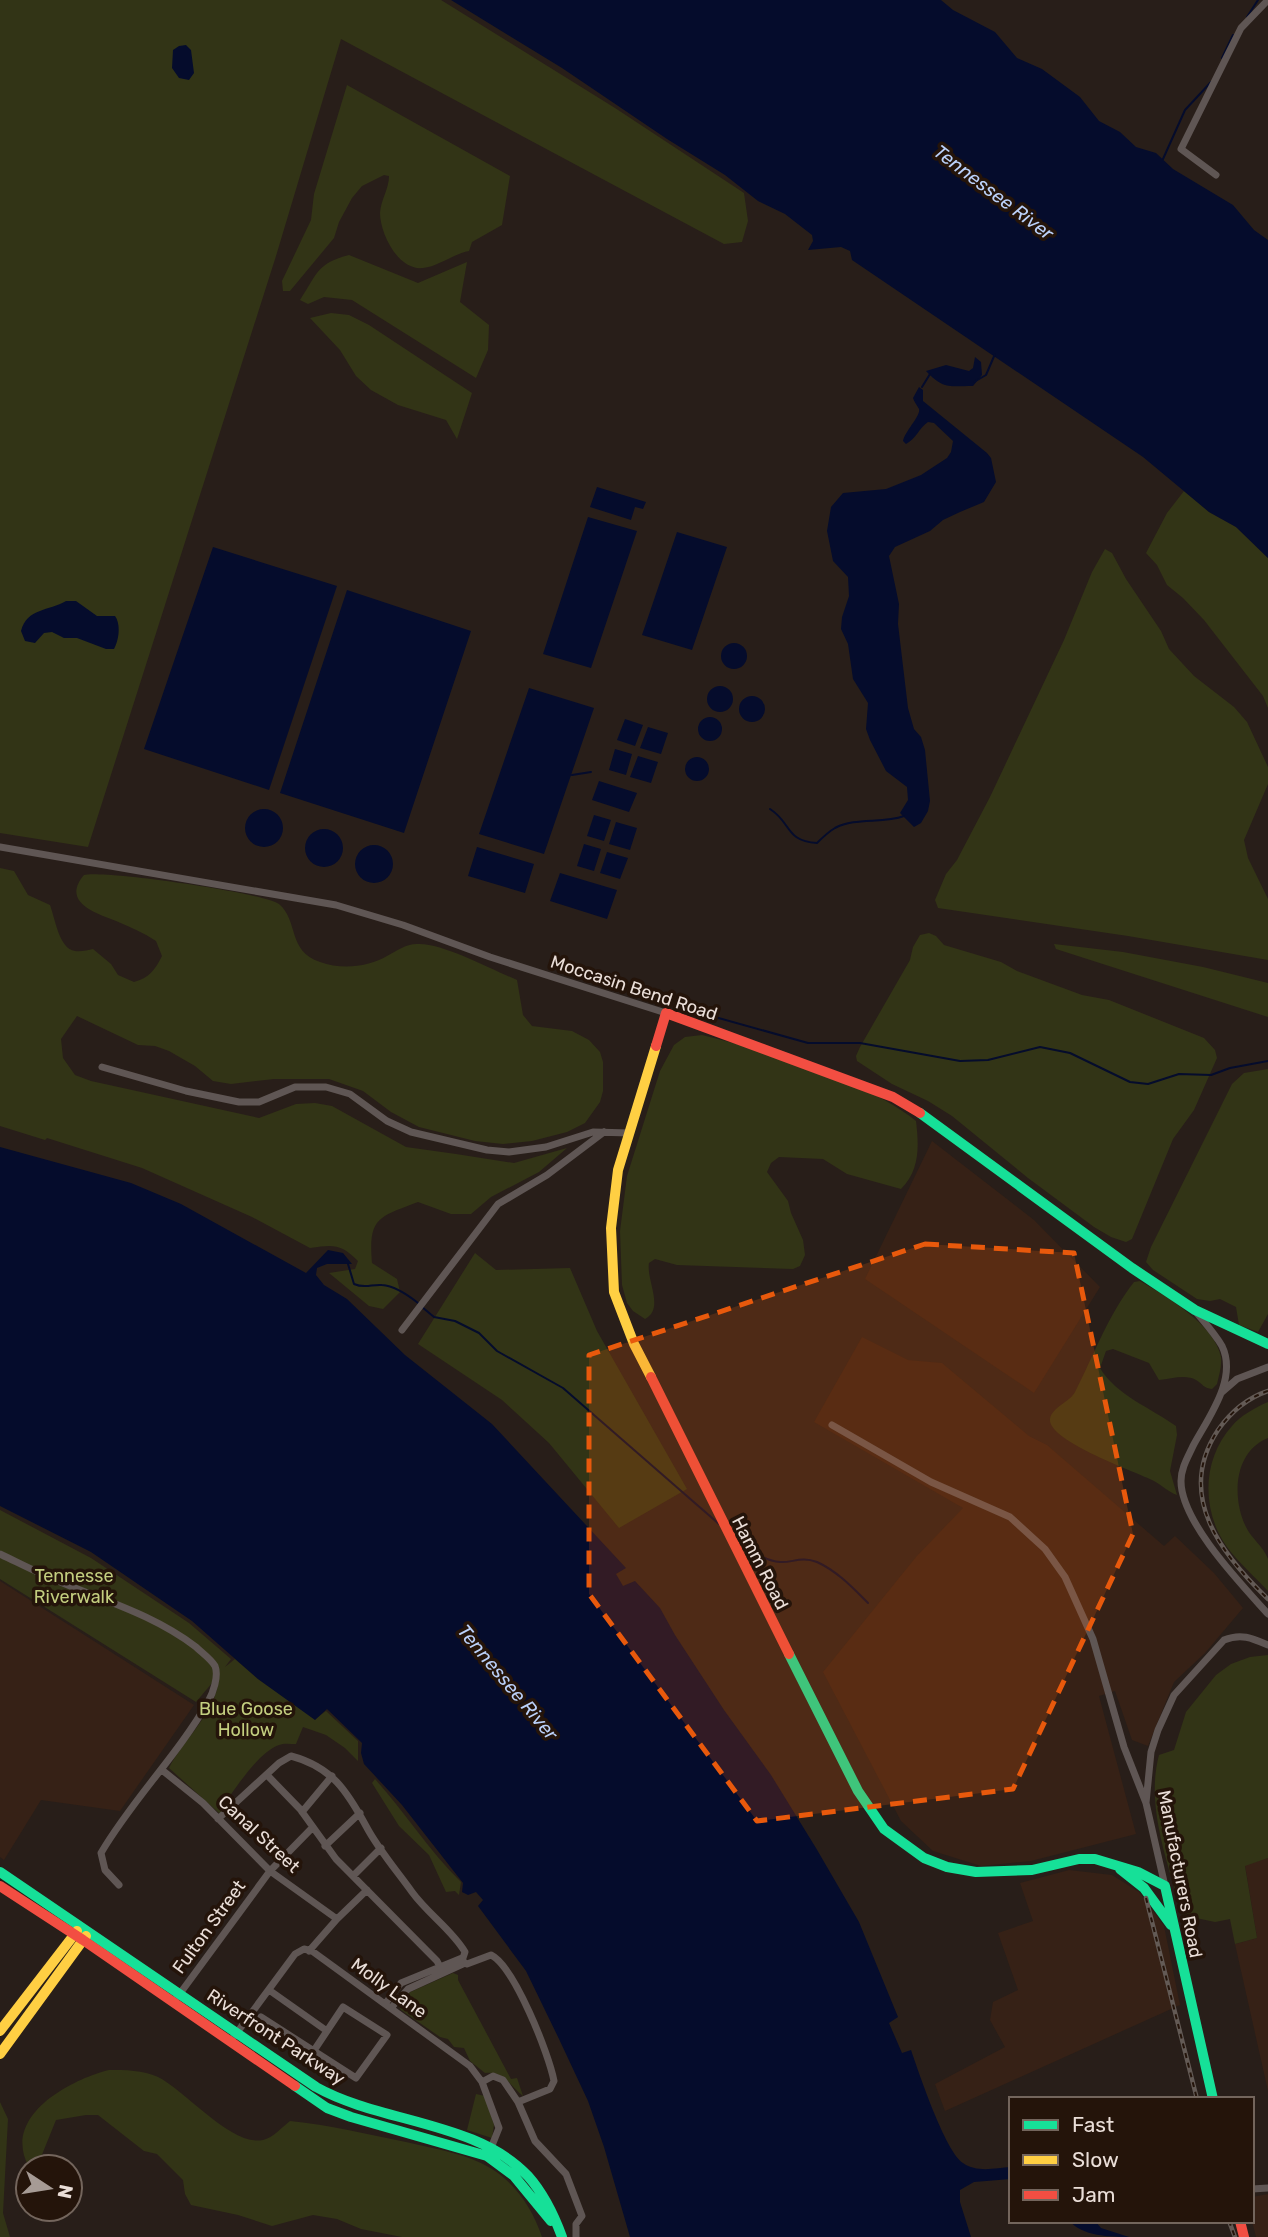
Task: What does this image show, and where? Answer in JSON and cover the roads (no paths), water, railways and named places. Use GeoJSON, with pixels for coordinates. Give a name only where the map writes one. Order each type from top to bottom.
{"type":"FeatureCollection","features":[{"type":"Feature","properties":{"kind":"main road","name":"Hamm Road"},"geometry":{"type":"LineString","coordinates":[[666,1013],[618,1170],[611,1228],[614,1292],[634,1344],[858,1791],[884,1829],[924,1858],[947,1867],[976,1872],[1032,1870],[1079,1859],[1111,1863],[1138,1872],[1165,1886]]}},
{"type":"Feature","properties":{"kind":"main road","name":"Moccasin Bend Road"},"geometry":{"type":"LineString","coordinates":[[666,1013],[892,1097],[933,1121],[1132,1268],[1195,1310],[1268,1344]]}},
{"type":"Feature","properties":{"kind":"main road"},"geometry":{"type":"LineString","coordinates":[[1111,1863],[1144,1888],[1174,1929]]}},
{"type":"Feature","properties":{"kind":"main road","name":"Riverfront Parkway"},"geometry":{"type":"LineString","coordinates":[[0,1871],[328,2094],[379,2113],[462,2135],[490,2153],[538,2203],[560,2237]]}},
{"type":"Feature","properties":{"kind":"main road","name":"Riverfront Parkway"},"geometry":{"type":"LineString","coordinates":[[0,1886],[327,2108],[370,2125],[490,2153]]}},
{"type":"Feature","properties":{"kind":"main road","name":"Manufacturers Road"},"geometry":{"type":"LineString","coordinates":[[1165,1886],[1213,2097]]}},
{"type":"Feature","properties":{"kind":"main road"},"geometry":{"type":"LineString","coordinates":[[0,2031],[73,1934],[86,1928]]}},
{"type":"Feature","properties":{"kind":"main road"},"geometry":{"type":"LineString","coordinates":[[0,2054],[83,1940],[86,1928]]}},
{"type":"Feature","properties":{"kind":"street"},"geometry":{"type":"LineString","coordinates":[[1216,176],[1181,149],[1241,28],[1268,0]]}},
{"type":"Feature","properties":{"kind":"street","name":"Moccasin Bend Road"},"geometry":{"type":"LineString","coordinates":[[0,847],[336,905],[666,1013]]}},
{"type":"Feature","properties":{"kind":"street"},"geometry":{"type":"LineString","coordinates":[[102,1068],[239,1102],[259,1102],[295,1087],[326,1087],[350,1094],[387,1121],[411,1132],[486,1150],[509,1152],[536,1149],[593,1132],[630,1133]]}},
{"type":"Feature","properties":{"kind":"street"},"geometry":{"type":"LineString","coordinates":[[402,1330],[498,1204],[547,1175],[605,1132]]}},
{"type":"Feature","properties":{"kind":"street"},"geometry":{"type":"LineString","coordinates":[[1195,1310],[1223,1348],[1225,1358],[1222,1392]]}},
{"type":"Feature","properties":{"kind":"street"},"geometry":{"type":"LineString","coordinates":[[1268,1367],[1237,1378],[1222,1392],[1185,1463],[1181,1482],[1186,1503],[1210,1545],[1268,1614]]}},
{"type":"Feature","properties":{"kind":"street"},"geometry":{"type":"LineString","coordinates":[[832,1425],[931,1482],[1010,1517],[1045,1549],[1065,1577],[1093,1639],[1124,1747],[1146,1803]]}},
{"type":"Feature","properties":{"kind":"street"},"geometry":{"type":"LineString","coordinates":[[0,1554],[174,1630],[215,1666],[216,1678],[209,1700],[162,1770],[110,1836],[100,1853],[105,1870],[119,1885]]}},
{"type":"Feature","properties":{"kind":"street","name":"Manufacturers Road"},"geometry":{"type":"LineString","coordinates":[[1165,1886],[1146,1803],[1151,1752],[1158,1730],[1174,1695],[1224,1640],[1241,1635],[1268,1645]]}},
{"type":"Feature","properties":{"kind":"street"},"geometry":{"type":"LineString","coordinates":[[218,1819],[268,1776],[279,1763],[290,1756],[304,1759],[332,1776],[350,1797],[381,1849],[426,1910],[460,1944],[466,1961]]}},
{"type":"Feature","properties":{"kind":"street","name":"Canal Street"},"geometry":{"type":"LineString","coordinates":[[162,1770],[197,1798],[270,1871],[337,1919]]}},
{"type":"Feature","properties":{"kind":"street"},"geometry":{"type":"LineString","coordinates":[[268,1776],[302,1812],[326,1846],[353,1876],[440,1967]]}},
{"type":"Feature","properties":{"kind":"street"},"geometry":{"type":"LineString","coordinates":[[302,1812],[332,1776]]}},
{"type":"Feature","properties":{"kind":"street"},"geometry":{"type":"LineString","coordinates":[[326,1846],[360,1813]]}},
{"type":"Feature","properties":{"kind":"street","name":"Fulton Street"},"geometry":{"type":"LineString","coordinates":[[173,2003],[270,1871],[313,1827]]}},
{"type":"Feature","properties":{"kind":"street"},"geometry":{"type":"LineString","coordinates":[[353,1876],[381,1849]]}},
{"type":"Feature","properties":{"kind":"street"},"geometry":{"type":"LineString","coordinates":[[230,2042],[295,1954],[304,1949],[309,1951],[367,1890]]}},
{"type":"Feature","properties":{"kind":"street","name":"Molly Lane"},"geometry":{"type":"LineString","coordinates":[[309,1951],[470,2066],[482,2082],[499,2127],[490,2153]]}},
{"type":"Feature","properties":{"kind":"street"},"geometry":{"type":"LineString","coordinates":[[388,2006],[401,1983],[440,1967],[489,1954],[498,1958],[516,1987],[543,2043],[554,2078],[554,2084],[548,2090],[518,2102]]}},
{"type":"Feature","properties":{"kind":"street"},"geometry":{"type":"LineString","coordinates":[[388,2006],[408,1989],[466,1961]]}},
{"type":"Feature","properties":{"kind":"street"},"geometry":{"type":"LineString","coordinates":[[269,1990],[327,2031]]}},
{"type":"Feature","properties":{"kind":"street"},"geometry":{"type":"LineString","coordinates":[[261,2018],[313,2052],[356,2078],[387,2035],[343,2007],[313,2052]]}},
{"type":"Feature","properties":{"kind":"street"},"geometry":{"type":"LineString","coordinates":[[482,2082],[491,2076],[499,2077],[518,2102],[535,2141],[566,2174],[582,2216],[576,2224],[576,2237]]}},
{"type":"Feature","properties":{"kind":"water","name":"Tennessee River"},"geometry":{"type":"Polygon","coordinates":[[[451,0],[941,0],[953,10],[995,32],[1017,58],[1042,69],[1080,97],[1099,121],[1120,132],[1136,147],[1156,153],[1173,169],[1233,205],[1254,230],[1268,240],[1268,558],[1236,527],[1209,512],[1143,457],[852,260],[850,251],[841,247],[808,250],[813,241],[812,235],[785,214],[758,201],[725,175],[562,68],[451,0]]]}},
{"type":"Feature","properties":{"kind":"water"},"geometry":{"type":"Polygon","coordinates":[[[186,45],[191,50],[194,73],[189,80],[179,78],[172,68],[173,50],[186,45]]]}},
{"type":"Feature","properties":{"kind":"water"},"geometry":{"type":"Polygon","coordinates":[[[975,357],[981,362],[982,375],[973,386],[943,384],[926,371],[946,365],[969,371],[973,368],[975,357]]]}},
{"type":"Feature","properties":{"kind":"water"},"geometry":{"type":"Polygon","coordinates":[[[919,387],[923,390],[923,401],[987,453],[991,458],[996,482],[984,502],[943,520],[930,531],[895,547],[889,556],[899,604],[898,624],[908,708],[914,729],[921,737],[925,750],[930,801],[921,823],[914,827],[900,813],[908,800],[907,787],[886,771],[866,729],[868,703],[853,679],[848,644],[841,629],[849,596],[848,577],[833,561],[827,531],[831,507],[843,493],[886,489],[921,475],[947,458],[951,452],[953,441],[934,423],[928,422],[906,444],[903,441],[919,412],[913,398],[919,387]]]}},
{"type":"Feature","properties":{"kind":"water"},"geometry":{"type":"Polygon","coordinates":[[[597,487],[646,502],[643,509],[635,507],[631,520],[590,507],[597,487]]]}},
{"type":"Feature","properties":{"kind":"water"},"geometry":{"type":"Polygon","coordinates":[[[588,517],[637,531],[591,668],[543,654],[588,517]]]}},
{"type":"Feature","properties":{"kind":"water"},"geometry":{"type":"Polygon","coordinates":[[[677,532],[727,547],[692,650],[642,635],[677,532]]]}},
{"type":"Feature","properties":{"kind":"water"},"geometry":{"type":"Polygon","coordinates":[[[213,547],[337,586],[269,790],[144,749],[213,547]]]}},
{"type":"Feature","properties":{"kind":"water"},"geometry":{"type":"Polygon","coordinates":[[[347,590],[471,631],[404,833],[280,793],[347,590]]]}},
{"type":"Feature","properties":{"kind":"water"},"geometry":{"type":"Polygon","coordinates":[[[66,601],[76,601],[97,616],[115,616],[119,632],[114,649],[106,649],[77,638],[64,638],[52,632],[44,633],[35,643],[25,641],[21,631],[28,618],[66,601]]]}},
{"type":"Feature","properties":{"kind":"water"},"geometry":{"type":"Polygon","coordinates":[[[734,643],[743,647],[747,656],[743,665],[734,669],[725,665],[721,656],[725,647],[734,643]]]}},
{"type":"Feature","properties":{"kind":"water"},"geometry":{"type":"Polygon","coordinates":[[[720,686],[729,690],[733,699],[729,708],[720,712],[711,708],[707,699],[711,690],[720,686]]]}},
{"type":"Feature","properties":{"kind":"water"},"geometry":{"type":"Polygon","coordinates":[[[529,688],[594,708],[544,854],[479,834],[529,688]]]}},
{"type":"Feature","properties":{"kind":"water"},"geometry":{"type":"Polygon","coordinates":[[[752,696],[761,700],[765,709],[761,718],[752,722],[743,718],[739,709],[743,700],[752,696]]]}},
{"type":"Feature","properties":{"kind":"water"},"geometry":{"type":"Polygon","coordinates":[[[710,717],[721,724],[722,729],[715,740],[710,741],[699,734],[698,729],[705,718],[710,717]]]}},
{"type":"Feature","properties":{"kind":"water"},"geometry":{"type":"Polygon","coordinates":[[[625,719],[643,725],[635,746],[617,740],[625,719]]]}},
{"type":"Feature","properties":{"kind":"water"},"geometry":{"type":"Polygon","coordinates":[[[648,727],[668,733],[661,754],[640,748],[648,727]]]}},
{"type":"Feature","properties":{"kind":"water"},"geometry":{"type":"Polygon","coordinates":[[[615,749],[632,754],[626,775],[609,770],[615,749]]]}},
{"type":"Feature","properties":{"kind":"water"},"geometry":{"type":"Polygon","coordinates":[[[638,756],[658,762],[651,783],[630,777],[638,756]]]}},
{"type":"Feature","properties":{"kind":"water"},"geometry":{"type":"Polygon","coordinates":[[[697,757],[705,761],[709,769],[705,777],[697,781],[689,777],[685,769],[689,761],[697,757]]]}},
{"type":"Feature","properties":{"kind":"water"},"geometry":{"type":"Polygon","coordinates":[[[599,781],[637,793],[629,812],[592,800],[599,781]]]}},
{"type":"Feature","properties":{"kind":"water"},"geometry":{"type":"Polygon","coordinates":[[[264,809],[278,814],[283,828],[278,842],[264,847],[250,842],[245,828],[250,814],[264,809]]]}},
{"type":"Feature","properties":{"kind":"water"},"geometry":{"type":"Polygon","coordinates":[[[594,815],[611,820],[604,841],[587,836],[594,815]]]}},
{"type":"Feature","properties":{"kind":"water"},"geometry":{"type":"Polygon","coordinates":[[[616,822],[637,828],[630,850],[609,844],[616,822]]]}},
{"type":"Feature","properties":{"kind":"water"},"geometry":{"type":"Polygon","coordinates":[[[324,829],[338,834],[343,848],[338,862],[324,867],[310,862],[305,848],[310,834],[324,829]]]}},
{"type":"Feature","properties":{"kind":"water"},"geometry":{"type":"Polygon","coordinates":[[[584,844],[601,849],[594,871],[577,866],[584,844]]]}},
{"type":"Feature","properties":{"kind":"water"},"geometry":{"type":"Polygon","coordinates":[[[374,845],[388,850],[393,864],[388,878],[374,883],[360,878],[355,864],[360,850],[374,845]]]}},
{"type":"Feature","properties":{"kind":"water"},"geometry":{"type":"Polygon","coordinates":[[[477,847],[534,864],[525,893],[468,876],[477,847]]]}},
{"type":"Feature","properties":{"kind":"water"},"geometry":{"type":"Polygon","coordinates":[[[607,852],[628,858],[620,879],[600,873],[607,852]]]}},
{"type":"Feature","properties":{"kind":"water"},"geometry":{"type":"Polygon","coordinates":[[[560,873],[617,890],[607,919],[550,901],[560,873]]]}},
{"type":"Feature","properties":{"kind":"water","name":"Tennessee River"},"geometry":{"type":"Polygon","coordinates":[[[0,1147],[131,1183],[181,1204],[306,1273],[328,1250],[343,1253],[352,1264],[327,1264],[317,1268],[316,1275],[324,1285],[347,1299],[405,1355],[492,1424],[626,1568],[616,1574],[623,1586],[635,1581],[660,1608],[724,1710],[771,1775],[859,1922],[898,2017],[889,2023],[902,2053],[911,2050],[948,2144],[956,2156],[968,2166],[986,2169],[1009,2167],[1009,2179],[974,2182],[960,2190],[960,2202],[971,2237],[630,2237],[588,2101],[526,1971],[478,1906],[483,1900],[476,1892],[468,1895],[462,1892],[463,1883],[402,1805],[364,1764],[362,1743],[327,1709],[315,1720],[258,1679],[192,1621],[91,1552],[0,1506],[0,1147]]]}},
{"type":"Feature","properties":{"kind":"water"},"geometry":{"type":"Polygon","coordinates":[[[1072,2223],[1097,2223],[1101,2228],[1129,2237],[1089,2233],[1072,2223]]]}},
{"type":"Feature","properties":{"kind":"waterway"},"geometry":{"type":"LineString","coordinates":[[1247,17],[1258,0]]}},
{"type":"Feature","properties":{"kind":"waterway"},"geometry":{"type":"LineString","coordinates":[[1222,58],[1233,35]]}},
{"type":"Feature","properties":{"kind":"waterway"},"geometry":{"type":"LineString","coordinates":[[1163,159],[1185,110],[1211,82]]}},
{"type":"Feature","properties":{"kind":"waterway"},"geometry":{"type":"LineString","coordinates":[[974,382],[986,375],[995,354]]}},
{"type":"Feature","properties":{"kind":"waterway"},"geometry":{"type":"LineString","coordinates":[[922,387],[930,374]]}},
{"type":"Feature","properties":{"kind":"waterway"},"geometry":{"type":"LineString","coordinates":[[572,775],[591,772]]}},
{"type":"Feature","properties":{"kind":"waterway"},"geometry":{"type":"LineString","coordinates":[[770,809],[799,839],[817,843],[830,831],[843,825],[904,816]]}},
{"type":"Feature","properties":{"kind":"waterway"},"geometry":{"type":"LineString","coordinates":[[690,1010],[808,1043],[860,1043],[960,1061],[988,1060],[1040,1047],[1070,1053],[1130,1082],[1148,1084],[1179,1074],[1211,1075],[1230,1068],[1268,1061]]}},
{"type":"Feature","properties":{"kind":"waterway"},"geometry":{"type":"LineString","coordinates":[[348,1264],[354,1284],[392,1287],[418,1303]]}},
{"type":"Feature","properties":{"kind":"waterway"},"geometry":{"type":"LineString","coordinates":[[422,1307],[434,1317],[455,1321],[479,1333],[497,1351],[563,1388],[719,1524]]}},
{"type":"Feature","properties":{"kind":"waterway"},"geometry":{"type":"LineString","coordinates":[[737,1539],[757,1554],[774,1561],[817,1562],[838,1575],[868,1603]]}},
{"type":"Feature","properties":{"kind":"railway"},"geometry":{"type":"LineString","coordinates":[[1268,1391],[1246,1402],[1218,1430],[1206,1454],[1201,1478],[1209,1522],[1220,1543],[1234,1563],[1268,1599]]}},
{"type":"Feature","properties":{"kind":"railway"},"geometry":{"type":"LineString","coordinates":[[1146,1898],[1196,2097]]}},
{"type":"Feature","properties":{"kind":"railway"},"geometry":{"type":"LineString","coordinates":[[1230,2223],[1235,2237]]}},
{"type":"Feature","properties":{"kind":"park label","name":"Tennesse Riverwalk"},"geometry":{"type":"Point","coordinates":[74,1586]}},
{"type":"Feature","properties":{"kind":"park label","name":"Blue Goose Hollow"},"geometry":{"type":"Point","coordinates":[246,1719]}}]}
